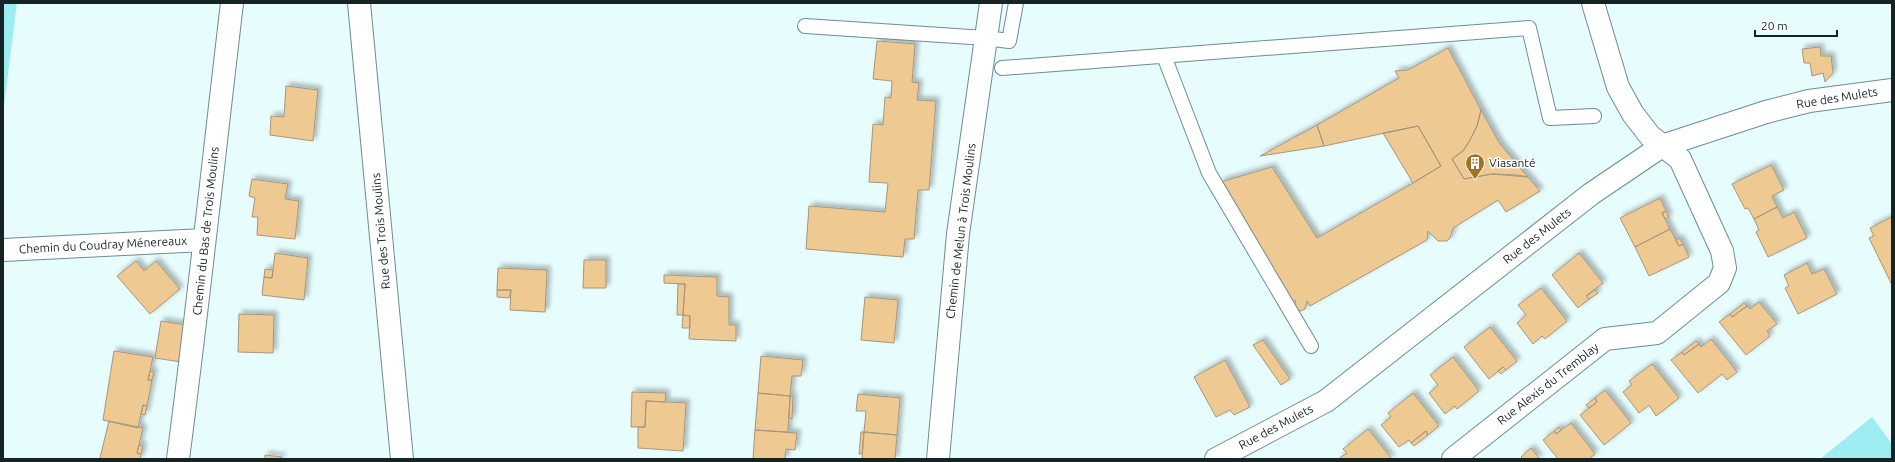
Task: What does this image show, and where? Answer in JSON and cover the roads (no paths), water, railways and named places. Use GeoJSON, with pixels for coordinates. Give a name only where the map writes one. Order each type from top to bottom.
{"type":"FeatureCollection","features":[{"type":"Feature","properties":{"kind":"street","name":"Chemin du Bas de Trois Moulins"},"geometry":{"type":"LineString","coordinates":[[178,459],[195,335],[204,240],[232,3]]}},
{"type":"Feature","properties":{"kind":"street","name":"Rue des Trois Moulins"},"geometry":{"type":"LineString","coordinates":[[359,3],[402,459]]}},
{"type":"Feature","properties":{"kind":"street","name":"Chemin de Melun à Trois Moulins"},"geometry":{"type":"LineString","coordinates":[[938,459],[958,234],[991,3]]}},
{"type":"Feature","properties":{"kind":"street","name":"Rue Alexis du Tremblay"},"geometry":{"type":"LineString","coordinates":[[1453,459],[1605,339],[1657,333],[1719,283],[1725,268],[1722,251],[1680,159],[1650,136],[1637,120],[1618,87],[1593,3]]}},
{"type":"Feature","properties":{"kind":"street","name":"Rue des Mulets"},"geometry":{"type":"LineString","coordinates":[[1216,459],[1326,400],[1591,194],[1662,146],[1773,110],[1809,101],[1892,90]]}},
{"type":"Feature","properties":{"kind":"street","name":"Chemin du Coudray Ménereaux"},"geometry":{"type":"LineString","coordinates":[[3,250],[204,240]]}},
{"type":"Feature","properties":{"kind":"lane"},"geometry":{"type":"LineString","coordinates":[[805,26],[986,38],[1010,41],[1016,3]]}},
{"type":"Feature","properties":{"kind":"lane"},"geometry":{"type":"LineString","coordinates":[[1002,68],[1529,28],[1550,118],[1594,116]]}},
{"type":"Feature","properties":{"kind":"lane"},"geometry":{"type":"LineString","coordinates":[[1164,56],[1209,173],[1311,346]]}},
{"type":"Feature","properties":{"kind":"place","name":"Viasanté"},"geometry":{"type":"Point","coordinates":[1475,180]}}]}
